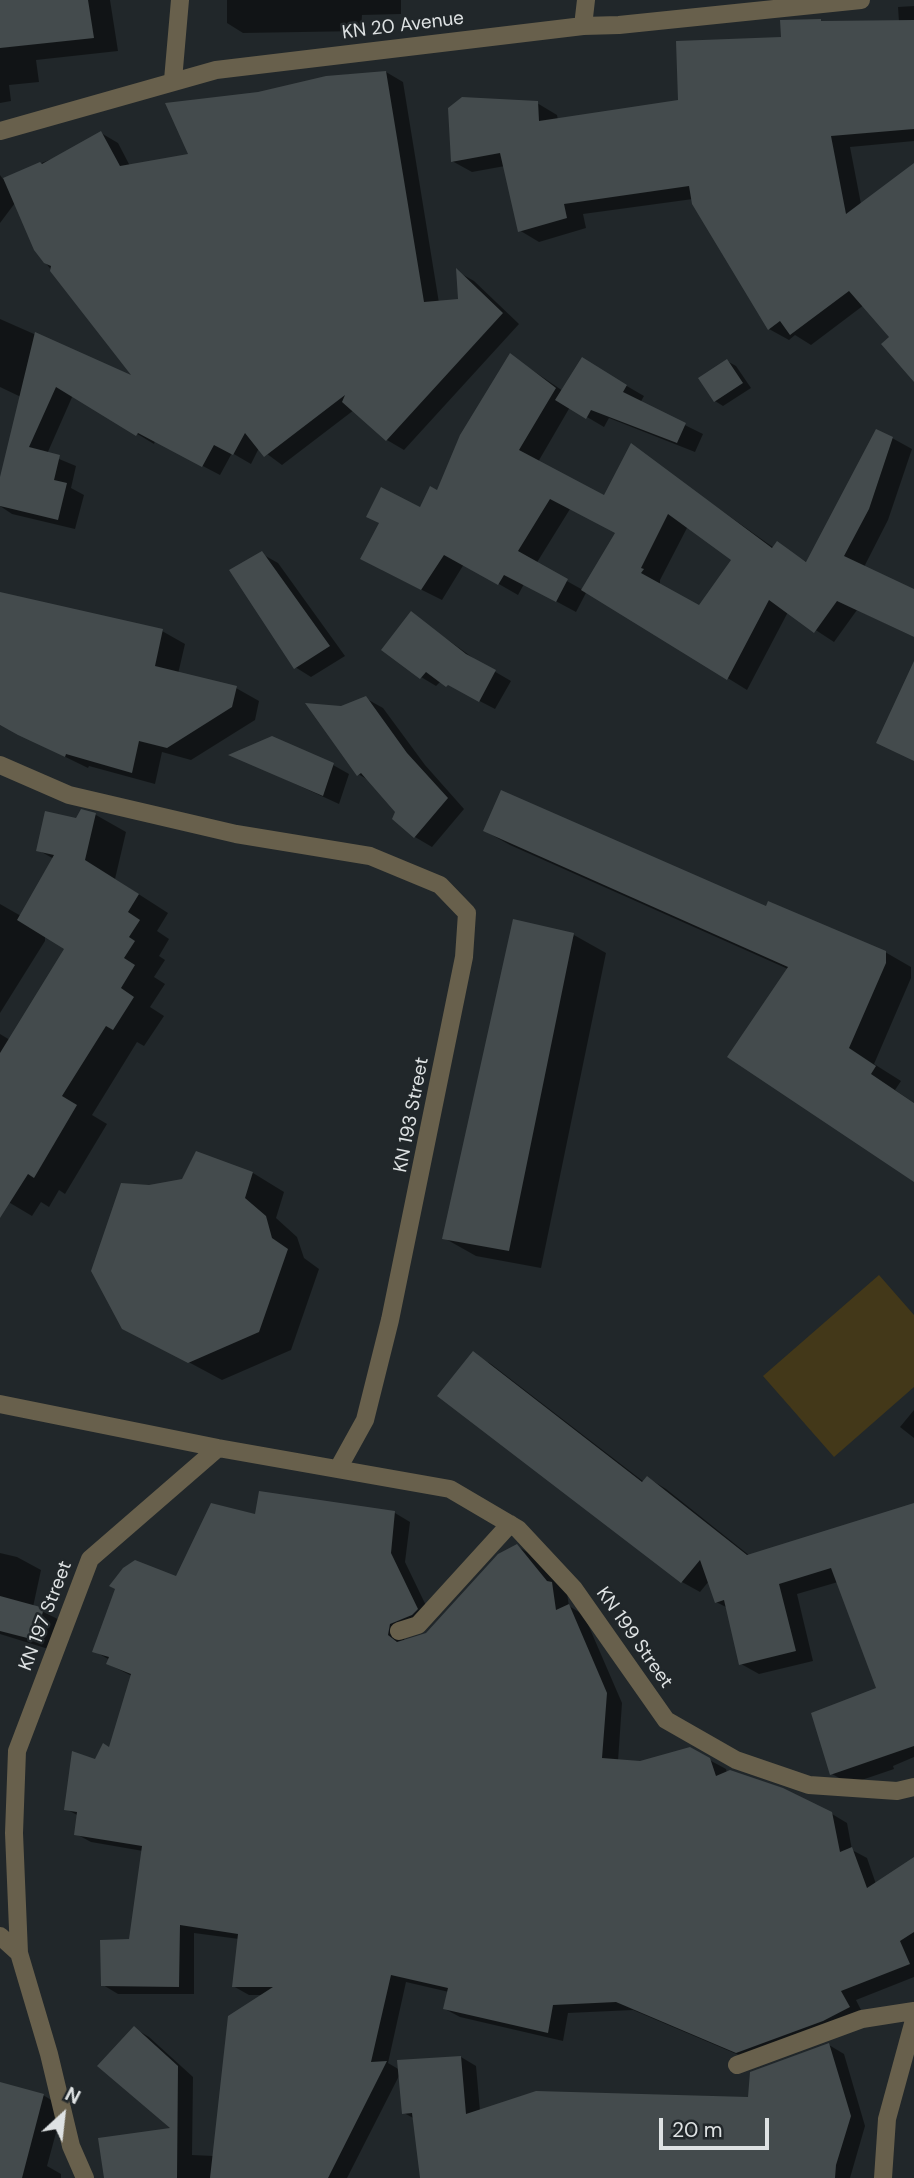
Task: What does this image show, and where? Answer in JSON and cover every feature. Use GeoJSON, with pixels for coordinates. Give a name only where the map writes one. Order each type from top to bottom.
{"type":"FeatureCollection","features":[{"type":"Feature","properties":{"kind":"street"},"geometry":{"type":"LineString","coordinates":[[173,80],[180,0]]}},
{"type":"Feature","properties":{"kind":"street"},"geometry":{"type":"LineString","coordinates":[[583,26],[586,0]]}},
{"type":"Feature","properties":{"kind":"street","name":"KN 20 Avenue"},"geometry":{"type":"LineString","coordinates":[[0,131],[216,70],[583,26],[619,25],[861,0]]}},
{"type":"Feature","properties":{"kind":"street","name":"KN 193 Street"},"geometry":{"type":"LineString","coordinates":[[0,765],[69,795],[236,834],[370,856],[440,885],[467,913],[464,957],[390,1320],[365,1420],[339,1467]]}},
{"type":"Feature","properties":{"kind":"street"},"geometry":{"type":"LineString","coordinates":[[0,1404],[218,1448],[339,1467]]}},
{"type":"Feature","properties":{"kind":"street","name":"KN 197 Street"},"geometry":{"type":"LineString","coordinates":[[85,2178],[71,2146],[49,2054],[19,1953],[14,1833],[17,1751],[90,1559],[218,1448]]}},
{"type":"Feature","properties":{"kind":"street","name":"KN 199 Street"},"geometry":{"type":"LineString","coordinates":[[339,1467],[450,1489],[510,1524],[574,1589],[666,1720],[736,1760],[809,1785],[897,1791],[914,1787]]}},
{"type":"Feature","properties":{"kind":"street"},"geometry":{"type":"LineString","coordinates":[[400,1631],[418,1625],[510,1524]]}},
{"type":"Feature","properties":{"kind":"street"},"geometry":{"type":"LineString","coordinates":[[0,1936],[19,1953]]}},
{"type":"Feature","properties":{"kind":"street"},"geometry":{"type":"LineString","coordinates":[[737,2065],[862,2019],[914,2011]]}},
{"type":"Feature","properties":{"kind":"street"},"geometry":{"type":"LineString","coordinates":[[883,2178],[887,2119],[914,2020]]}},
{"type":"Feature","properties":{"kind":"shaded area"},"geometry":{"type":"Polygon","coordinates":[[[879,1275],[914,1315],[914,1387],[834,1457],[763,1376],[879,1275]]]}},
{"type":"Feature","properties":{"kind":"building"},"geometry":{"type":"Polygon","coordinates":[[[0,0],[88,0],[94,38],[0,48],[0,0]]]}},
{"type":"Feature","properties":{"kind":"building"},"geometry":{"type":"Polygon","coordinates":[[[780,20],[914,20],[914,129],[831,136],[846,214],[914,163],[914,382],[881,344],[889,337],[849,291],[790,335],[780,321],[768,330],[692,204],[689,186],[564,204],[567,218],[518,232],[500,153],[451,162],[448,108],[462,97],[538,101],[539,121],[678,100],[676,41],[781,37],[780,20]]]}},
{"type":"Feature","properties":{"kind":"building"},"geometry":{"type":"Polygon","coordinates":[[[386,71],[424,302],[458,299],[456,268],[503,313],[386,441],[342,402],[345,395],[264,457],[245,433],[233,455],[214,445],[202,467],[138,433],[136,436],[56,387],[29,447],[60,455],[54,480],[67,483],[58,520],[0,506],[0,477],[35,332],[131,375],[50,271],[51,266],[44,263],[34,250],[3,178],[40,162],[42,164],[101,131],[120,166],[188,154],[165,103],[258,92],[326,76],[386,71]]]}},
{"type":"Feature","properties":{"kind":"building"},"geometry":{"type":"Polygon","coordinates":[[[510,353],[556,388],[519,450],[604,495],[631,443],[772,548],[777,541],[806,562],[876,429],[893,437],[869,509],[844,556],[914,589],[914,637],[837,601],[814,633],[769,600],[727,680],[581,590],[615,533],[550,499],[518,551],[568,579],[556,602],[504,575],[498,585],[444,555],[421,590],[360,559],[379,523],[366,517],[381,487],[420,507],[430,486],[437,490],[460,435],[510,353]],[[668,514],[641,573],[699,605],[731,560],[668,514]]]}},
{"type":"Feature","properties":{"kind":"building"},"geometry":{"type":"Polygon","coordinates":[[[582,357],[627,385],[623,392],[686,423],[677,443],[591,410],[586,419],[555,400],[582,357]]]}},
{"type":"Feature","properties":{"kind":"building"},"geometry":{"type":"Polygon","coordinates":[[[727,359],[743,383],[714,402],[698,378],[727,359]]]}},
{"type":"Feature","properties":{"kind":"building"},"geometry":{"type":"Polygon","coordinates":[[[262,551],[330,646],[294,669],[229,570],[262,551]]]}},
{"type":"Feature","properties":{"kind":"building"},"geometry":{"type":"Polygon","coordinates":[[[0,592],[163,629],[155,666],[237,686],[232,707],[167,748],[139,741],[132,773],[66,754],[65,757],[18,735],[0,725],[0,592]]]}},
{"type":"Feature","properties":{"kind":"building"},"geometry":{"type":"Polygon","coordinates":[[[411,611],[466,654],[496,670],[479,702],[448,685],[446,687],[426,672],[420,679],[381,650],[411,611]]]}},
{"type":"Feature","properties":{"kind":"building"},"geometry":{"type":"Polygon","coordinates":[[[914,661],[914,761],[876,743],[914,661]]]}},
{"type":"Feature","properties":{"kind":"building"},"geometry":{"type":"Polygon","coordinates":[[[366,696],[407,753],[448,798],[414,838],[392,819],[395,812],[361,773],[357,776],[305,703],[341,706],[366,696]]]}},
{"type":"Feature","properties":{"kind":"building"},"geometry":{"type":"Polygon","coordinates":[[[272,736],[334,763],[323,796],[228,755],[272,736]]]}},
{"type":"Feature","properties":{"kind":"building"},"geometry":{"type":"Polygon","coordinates":[[[501,790],[766,906],[768,901],[886,951],[886,963],[849,1048],[876,1066],[871,1074],[914,1103],[914,1182],[727,1057],[788,967],[483,831],[501,790]]]}},
{"type":"Feature","properties":{"kind":"building"},"geometry":{"type":"Polygon","coordinates":[[[81,809],[96,813],[85,860],[139,894],[128,912],[140,920],[129,937],[135,941],[124,958],[135,965],[121,988],[134,997],[113,1030],[106,1026],[62,1096],[77,1105],[34,1178],[28,1174],[0,1218],[0,1053],[64,949],[17,920],[54,855],[36,851],[45,811],[76,818],[81,809]]]}},
{"type":"Feature","properties":{"kind":"building"},"geometry":{"type":"Polygon","coordinates":[[[513,919],[574,933],[509,1251],[442,1239],[513,919]]]}},
{"type":"Feature","properties":{"kind":"building"},"geometry":{"type":"Polygon","coordinates":[[[196,1151],[253,1172],[245,1198],[266,1216],[272,1238],[288,1249],[259,1332],[188,1363],[122,1329],[91,1271],[121,1183],[149,1185],[182,1179],[196,1151]]]}},
{"type":"Feature","properties":{"kind":"building"},"geometry":{"type":"Polygon","coordinates":[[[473,1351],[642,1482],[647,1476],[747,1555],[914,1503],[914,1746],[830,1775],[811,1713],[876,1688],[831,1568],[779,1584],[796,1651],[739,1665],[724,1600],[715,1603],[700,1560],[681,1583],[437,1396],[473,1351]]]}},
{"type":"Feature","properties":{"kind":"building"},"geometry":{"type":"Polygon","coordinates":[[[259,1491],[395,1511],[391,1553],[418,1609],[412,1615],[390,1624],[388,1635],[397,1642],[426,1633],[498,1554],[517,1544],[547,1581],[552,1582],[556,1610],[569,1604],[607,1693],[602,1758],[640,1761],[690,1747],[710,1758],[716,1776],[730,1770],[783,1788],[832,1812],[840,1852],[852,1847],[867,1888],[914,1857],[914,1932],[900,1941],[910,1964],[841,1991],[850,2007],[823,2021],[736,2053],[616,2002],[553,2005],[548,2033],[443,2009],[448,1988],[391,1975],[371,2062],[387,2061],[328,2178],[210,2178],[228,2016],[273,1987],[232,1987],[238,1934],[180,1925],[179,1987],[101,1986],[100,1940],[129,1939],[142,1846],[74,1835],[77,1812],[64,1810],[72,1751],[95,1759],[103,1743],[109,1747],[131,1674],[106,1664],[109,1657],[92,1652],[115,1589],[109,1586],[123,1568],[135,1560],[176,1576],[211,1503],[255,1514],[259,1491]]]}},
{"type":"Feature","properties":{"kind":"building"},"geometry":{"type":"Polygon","coordinates":[[[0,1596],[44,1608],[35,1640],[0,1631],[0,1596]]]}},
{"type":"Feature","properties":{"kind":"building"},"geometry":{"type":"Polygon","coordinates":[[[134,2026],[178,2066],[177,2178],[104,2178],[98,2138],[170,2128],[97,2066],[134,2026]]]}},
{"type":"Feature","properties":{"kind":"building"},"geometry":{"type":"Polygon","coordinates":[[[829,2043],[851,2116],[836,2165],[835,2178],[420,2178],[412,2113],[402,2114],[397,2060],[461,2056],[466,2114],[536,2091],[748,2097],[750,2072],[829,2043]]]}},
{"type":"Feature","properties":{"kind":"building"},"geometry":{"type":"Polygon","coordinates":[[[0,2082],[44,2094],[22,2178],[0,2178],[0,2082]]]}}]}
